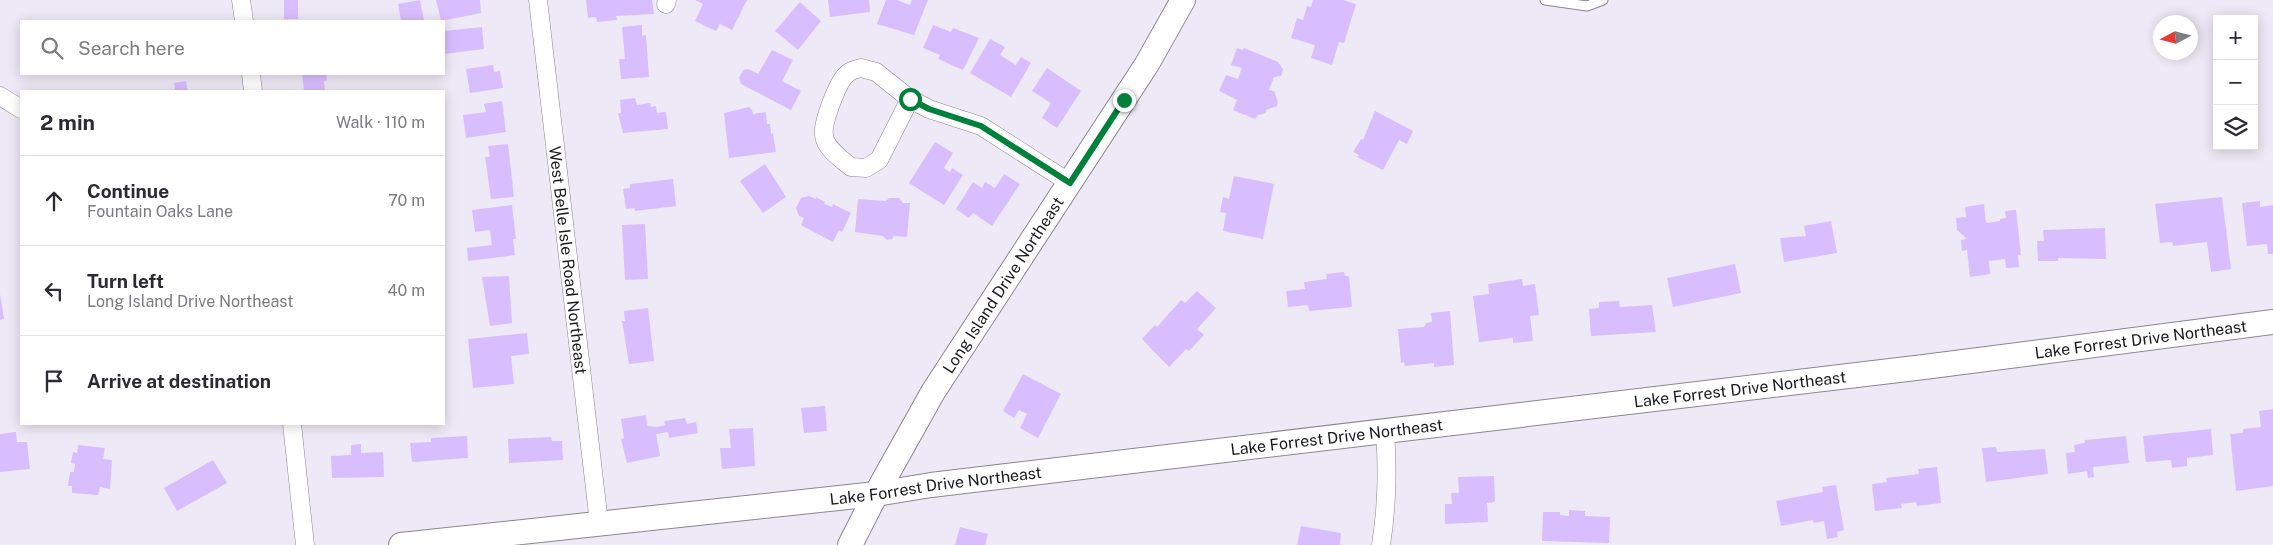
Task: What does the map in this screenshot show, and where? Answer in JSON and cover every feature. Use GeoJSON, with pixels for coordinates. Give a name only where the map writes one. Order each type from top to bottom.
{"type":"FeatureCollection","features":[{"type":"Feature","properties":{"kind":"street"},"geometry":{"type":"LineString","coordinates":[[241,0],[244,20]]}},
{"type":"Feature","properties":{"kind":"street","name":"West Belle Isle Road Northeast"},"geometry":{"type":"LineString","coordinates":[[538,0],[599,523]]}},
{"type":"Feature","properties":{"kind":"street","name":"Long Island Drive Northeast"},"geometry":{"type":"LineString","coordinates":[[850,545],[933,392],[1147,64],[1183,0]]}},
{"type":"Feature","properties":{"kind":"street"},"geometry":{"type":"LineString","coordinates":[[910,99],[879,160],[866,168],[851,167],[827,144],[824,135],[825,123],[840,83],[853,70],[861,68],[876,72],[910,99],[929,109],[981,126],[1070,183]]}},
{"type":"Feature","properties":{"kind":"street"},"geometry":{"type":"LineString","coordinates":[[251,75],[253,90]]}},
{"type":"Feature","properties":{"kind":"street"},"geometry":{"type":"LineString","coordinates":[[0,96],[20,108]]}},
{"type":"Feature","properties":{"kind":"street","name":"Lake Forrest Drive Northeast"},"geometry":{"type":"LineString","coordinates":[[401,545],[876,494],[931,485],[1385,432],[2273,322]]}},
{"type":"Feature","properties":{"kind":"street"},"geometry":{"type":"LineString","coordinates":[[292,425],[305,545]]}},
{"type":"Feature","properties":{"kind":"street"},"geometry":{"type":"LineString","coordinates":[[1381,545],[1386,511],[1388,468],[1385,432]]}},
{"type":"Feature","properties":{"kind":"lane"},"geometry":{"type":"LineString","coordinates":[[1545,0],[1587,6],[1602,0]]}},
{"type":"Feature","properties":{"kind":"building"},"geometry":{"type":"Polygon","coordinates":[[[284,0],[298,0],[298,19],[284,19],[284,0]]]}},
{"type":"Feature","properties":{"kind":"building"},"geometry":{"type":"Polygon","coordinates":[[[420,0],[424,20],[401,20],[398,4],[420,0]]]}},
{"type":"Feature","properties":{"kind":"building"},"geometry":{"type":"Polygon","coordinates":[[[436,0],[480,0],[481,13],[441,20],[436,0]]]}},
{"type":"Feature","properties":{"kind":"building"},"geometry":{"type":"Polygon","coordinates":[[[586,0],[652,0],[654,14],[616,16],[617,20],[597,22],[596,17],[588,18],[586,0]]]}},
{"type":"Feature","properties":{"kind":"building"},"geometry":{"type":"Polygon","coordinates":[[[695,0],[747,0],[732,30],[720,24],[716,31],[695,21],[703,4],[695,0]]]}},
{"type":"Feature","properties":{"kind":"building"},"geometry":{"type":"Polygon","coordinates":[[[828,0],[869,0],[870,12],[830,17],[828,0]]]}},
{"type":"Feature","properties":{"kind":"building"},"geometry":{"type":"Polygon","coordinates":[[[886,0],[897,0],[910,5],[912,0],[928,0],[914,35],[877,24],[886,0]]]}},
{"type":"Feature","properties":{"kind":"building"},"geometry":{"type":"Polygon","coordinates":[[[1313,0],[1343,0],[1356,4],[1344,43],[1339,42],[1332,65],[1311,58],[1315,45],[1291,38],[1297,18],[1303,20],[1307,6],[1311,7],[1313,0]]]}},
{"type":"Feature","properties":{"kind":"building"},"geometry":{"type":"Polygon","coordinates":[[[800,2],[821,21],[798,50],[775,31],[800,2]]]}},
{"type":"Feature","properties":{"kind":"building"},"geometry":{"type":"Polygon","coordinates":[[[642,25],[642,36],[646,35],[649,77],[621,79],[619,59],[625,59],[622,27],[642,25]]]}},
{"type":"Feature","properties":{"kind":"building"},"geometry":{"type":"Polygon","coordinates":[[[933,25],[951,32],[953,28],[979,38],[963,70],[938,59],[940,55],[923,48],[933,25]]]}},
{"type":"Feature","properties":{"kind":"building"},"geometry":{"type":"Polygon","coordinates":[[[482,27],[484,49],[445,54],[445,31],[482,27]]]}},
{"type":"Feature","properties":{"kind":"building"},"geometry":{"type":"Polygon","coordinates":[[[990,39],[1005,47],[1000,55],[1016,65],[1021,57],[1031,63],[1011,97],[970,73],[990,39]]]}},
{"type":"Feature","properties":{"kind":"building"},"geometry":{"type":"Polygon","coordinates":[[[1237,48],[1243,50],[1244,48],[1278,62],[1283,69],[1281,76],[1274,77],[1269,90],[1274,91],[1278,102],[1277,106],[1266,110],[1266,113],[1258,115],[1255,119],[1233,110],[1237,100],[1219,91],[1226,75],[1238,79],[1242,68],[1231,65],[1237,48]]]}},
{"type":"Feature","properties":{"kind":"building"},"geometry":{"type":"Polygon","coordinates":[[[772,50],[793,60],[782,81],[801,91],[791,110],[741,84],[739,78],[743,70],[748,69],[758,74],[772,50]]]}},
{"type":"Feature","properties":{"kind":"building"},"geometry":{"type":"Polygon","coordinates":[[[493,65],[494,72],[500,71],[503,88],[470,93],[466,69],[493,65]]]}},
{"type":"Feature","properties":{"kind":"building"},"geometry":{"type":"Polygon","coordinates":[[[1047,68],[1081,91],[1057,128],[1042,118],[1051,103],[1032,91],[1047,68]]]}},
{"type":"Feature","properties":{"kind":"building"},"geometry":{"type":"Polygon","coordinates":[[[302,75],[326,75],[327,80],[324,81],[325,90],[304,90],[302,75]]]}},
{"type":"Feature","properties":{"kind":"building"},"geometry":{"type":"Polygon","coordinates":[[[186,81],[188,90],[171,90],[175,89],[174,83],[186,81]]]}},
{"type":"Feature","properties":{"kind":"building"},"geometry":{"type":"Polygon","coordinates":[[[635,98],[637,105],[650,103],[651,107],[656,106],[657,113],[666,112],[668,129],[623,133],[618,113],[621,113],[620,100],[635,98]]]}},
{"type":"Feature","properties":{"kind":"building"},"geometry":{"type":"Polygon","coordinates":[[[502,101],[506,132],[466,138],[463,115],[486,112],[484,104],[502,101]]]}},
{"type":"Feature","properties":{"kind":"building"},"geometry":{"type":"Polygon","coordinates":[[[749,107],[753,114],[766,112],[767,124],[770,124],[771,134],[773,133],[776,152],[729,158],[724,113],[749,107]]]}},
{"type":"Feature","properties":{"kind":"building"},"geometry":{"type":"Polygon","coordinates":[[[1375,111],[1413,131],[1407,144],[1399,140],[1383,170],[1357,157],[1359,155],[1353,152],[1361,139],[1363,140],[1375,111]]]}},
{"type":"Feature","properties":{"kind":"building"},"geometry":{"type":"Polygon","coordinates":[[[935,142],[953,153],[944,168],[950,172],[952,168],[963,175],[944,205],[909,183],[935,142]]]}},
{"type":"Feature","properties":{"kind":"building"},"geometry":{"type":"Polygon","coordinates":[[[508,144],[514,197],[491,199],[485,157],[490,157],[488,146],[508,144]]]}},
{"type":"Feature","properties":{"kind":"building"},"geometry":{"type":"Polygon","coordinates":[[[765,164],[786,197],[763,213],[740,181],[765,164]]]}},
{"type":"Feature","properties":{"kind":"building"},"geometry":{"type":"Polygon","coordinates":[[[1004,174],[1020,184],[992,226],[973,213],[969,218],[956,209],[973,182],[982,188],[985,182],[995,188],[1004,174]]]}},
{"type":"Feature","properties":{"kind":"building"},"geometry":{"type":"Polygon","coordinates":[[[1234,176],[1274,184],[1263,239],[1223,231],[1226,213],[1220,212],[1223,197],[1229,199],[1234,176]]]}},
{"type":"Feature","properties":{"kind":"building"},"geometry":{"type":"Polygon","coordinates":[[[673,179],[676,206],[635,211],[634,208],[626,209],[623,189],[630,188],[630,184],[673,179]]]}},
{"type":"Feature","properties":{"kind":"building"},"geometry":{"type":"Polygon","coordinates":[[[809,196],[816,199],[816,197],[825,202],[824,204],[832,207],[833,204],[851,213],[842,232],[839,230],[833,242],[801,225],[804,218],[799,216],[796,208],[801,198],[809,196]]]}},
{"type":"Feature","properties":{"kind":"building"},"geometry":{"type":"Polygon","coordinates":[[[2222,197],[2231,269],[2211,272],[2207,242],[2173,246],[2172,242],[2160,243],[2155,204],[2222,197]]]}},
{"type":"Feature","properties":{"kind":"building"},"geometry":{"type":"Polygon","coordinates":[[[889,198],[899,198],[903,203],[910,203],[907,237],[894,236],[892,239],[887,240],[883,236],[855,232],[858,199],[886,201],[889,198]]]}},
{"type":"Feature","properties":{"kind":"building"},"geometry":{"type":"Polygon","coordinates":[[[2260,201],[2260,207],[2273,205],[2273,254],[2268,254],[2267,244],[2247,246],[2242,203],[2260,201]]]}},
{"type":"Feature","properties":{"kind":"building"},"geometry":{"type":"Polygon","coordinates":[[[1984,204],[1986,223],[2000,221],[2000,219],[2006,218],[2005,211],[2016,210],[2021,255],[2018,255],[2019,267],[2006,268],[2005,259],[1989,261],[1990,274],[1970,277],[1967,250],[1962,251],[1961,240],[1966,239],[1957,230],[1956,218],[1966,217],[1965,207],[1984,204]]]}},
{"type":"Feature","properties":{"kind":"building"},"geometry":{"type":"Polygon","coordinates":[[[512,205],[516,239],[513,239],[515,255],[468,261],[467,248],[492,245],[490,230],[475,232],[472,210],[512,205]]]}},
{"type":"Feature","properties":{"kind":"building"},"geometry":{"type":"Polygon","coordinates":[[[1831,221],[1837,253],[1784,262],[1780,238],[1806,236],[1804,226],[1831,221]]]}},
{"type":"Feature","properties":{"kind":"building"},"geometry":{"type":"Polygon","coordinates":[[[645,224],[648,279],[625,280],[622,225],[645,224]]]}},
{"type":"Feature","properties":{"kind":"building"},"geometry":{"type":"Polygon","coordinates":[[[2105,228],[2106,259],[2058,258],[2058,261],[2038,261],[2037,241],[2044,241],[2043,230],[2105,228]]]}},
{"type":"Feature","properties":{"kind":"building"},"geometry":{"type":"Polygon","coordinates":[[[1735,264],[1741,293],[1673,307],[1667,278],[1735,264]]]}},
{"type":"Feature","properties":{"kind":"building"},"geometry":{"type":"Polygon","coordinates":[[[1344,272],[1345,276],[1349,276],[1352,307],[1309,311],[1308,305],[1288,307],[1286,291],[1305,289],[1304,282],[1327,279],[1326,274],[1344,272]]]}},
{"type":"Feature","properties":{"kind":"building"},"geometry":{"type":"Polygon","coordinates":[[[509,276],[512,323],[490,326],[482,277],[509,276]]]}},
{"type":"Feature","properties":{"kind":"building"},"geometry":{"type":"Polygon","coordinates":[[[1522,279],[1523,286],[1535,284],[1539,315],[1530,316],[1533,341],[1513,343],[1513,338],[1479,342],[1473,296],[1489,294],[1488,284],[1522,279]]]}},
{"type":"Feature","properties":{"kind":"building"},"geometry":{"type":"Polygon","coordinates":[[[1197,291],[1216,308],[1197,329],[1204,335],[1189,351],[1186,349],[1169,367],[1142,339],[1155,325],[1157,327],[1181,300],[1185,303],[1197,291]]]}},
{"type":"Feature","properties":{"kind":"building"},"geometry":{"type":"Polygon","coordinates":[[[0,294],[4,319],[0,320],[0,294]]]}},
{"type":"Feature","properties":{"kind":"building"},"geometry":{"type":"Polygon","coordinates":[[[1619,301],[1620,307],[1652,305],[1656,332],[1591,336],[1589,309],[1599,308],[1599,302],[1619,301]]]}},
{"type":"Feature","properties":{"kind":"building"},"geometry":{"type":"Polygon","coordinates":[[[648,308],[654,361],[629,364],[622,321],[625,321],[624,311],[648,308]]]}},
{"type":"Feature","properties":{"kind":"building"},"geometry":{"type":"Polygon","coordinates":[[[1450,311],[1454,365],[1434,367],[1434,363],[1405,366],[1404,362],[1401,363],[1398,329],[1424,327],[1426,323],[1432,322],[1431,313],[1450,311]]]}},
{"type":"Feature","properties":{"kind":"building"},"geometry":{"type":"Polygon","coordinates":[[[527,333],[529,354],[511,356],[514,384],[473,388],[468,339],[527,333]]]}},
{"type":"Feature","properties":{"kind":"building"},"geometry":{"type":"Polygon","coordinates":[[[1023,374],[1061,394],[1038,438],[1020,428],[1027,414],[1019,410],[1014,418],[1003,411],[1023,374]]]}},
{"type":"Feature","properties":{"kind":"building"},"geometry":{"type":"Polygon","coordinates":[[[825,406],[827,431],[804,433],[801,408],[825,406]]]}},
{"type":"Feature","properties":{"kind":"building"},"geometry":{"type":"Polygon","coordinates":[[[2273,409],[2273,486],[2236,491],[2230,434],[2243,433],[2243,429],[2261,427],[2259,411],[2273,409]]]}},
{"type":"Feature","properties":{"kind":"building"},"geometry":{"type":"Polygon","coordinates":[[[646,415],[647,426],[657,427],[665,425],[664,421],[685,418],[687,424],[696,422],[698,433],[669,438],[668,432],[656,434],[660,456],[627,463],[621,439],[624,438],[621,419],[646,415]]]}},
{"type":"Feature","properties":{"kind":"building"},"geometry":{"type":"Polygon","coordinates":[[[753,428],[755,466],[722,469],[720,448],[731,448],[729,429],[753,428]]]}},
{"type":"Feature","properties":{"kind":"building"},"geometry":{"type":"Polygon","coordinates":[[[2211,429],[2213,455],[2187,458],[2187,466],[2172,468],[2171,460],[2146,462],[2143,436],[2211,429]]]}},
{"type":"Feature","properties":{"kind":"building"},"geometry":{"type":"Polygon","coordinates":[[[16,432],[17,442],[27,442],[30,469],[0,472],[0,434],[16,432]]]}},
{"type":"Feature","properties":{"kind":"building"},"geometry":{"type":"Polygon","coordinates":[[[467,436],[468,458],[412,462],[410,443],[431,442],[431,438],[467,436]]]}},
{"type":"Feature","properties":{"kind":"building"},"geometry":{"type":"Polygon","coordinates":[[[2126,436],[2129,463],[2093,467],[2094,477],[2088,478],[2087,471],[2068,474],[2066,453],[2075,452],[2074,445],[2085,443],[2085,440],[2126,436]]]}},
{"type":"Feature","properties":{"kind":"building"},"geometry":{"type":"Polygon","coordinates":[[[551,437],[552,441],[562,441],[563,460],[509,463],[508,439],[551,437]]]}},
{"type":"Feature","properties":{"kind":"building"},"geometry":{"type":"Polygon","coordinates":[[[361,444],[361,453],[383,452],[384,477],[332,478],[331,456],[351,455],[351,445],[361,444]]]}},
{"type":"Feature","properties":{"kind":"building"},"geometry":{"type":"Polygon","coordinates":[[[78,445],[105,448],[103,459],[112,460],[110,489],[100,487],[98,495],[72,493],[72,486],[68,486],[70,472],[74,472],[75,464],[71,463],[73,452],[77,453],[78,445]]]}},
{"type":"Feature","properties":{"kind":"building"},"geometry":{"type":"Polygon","coordinates":[[[1996,447],[1997,452],[2045,449],[2048,474],[1986,482],[1982,448],[1996,447]]]}},
{"type":"Feature","properties":{"kind":"building"},"geometry":{"type":"Polygon","coordinates":[[[213,460],[227,483],[177,511],[164,488],[213,460]]]}},
{"type":"Feature","properties":{"kind":"building"},"geometry":{"type":"Polygon","coordinates":[[[1937,467],[1941,503],[1917,506],[1916,502],[1901,504],[1902,508],[1875,511],[1872,484],[1887,482],[1886,478],[1919,474],[1918,469],[1937,467]]]}},
{"type":"Feature","properties":{"kind":"building"},"geometry":{"type":"Polygon","coordinates":[[[1494,476],[1495,502],[1487,503],[1488,522],[1445,524],[1445,504],[1452,504],[1451,493],[1459,493],[1458,477],[1494,476]]]}},
{"type":"Feature","properties":{"kind":"building"},"geometry":{"type":"Polygon","coordinates":[[[1836,485],[1844,530],[1837,532],[1838,537],[1827,539],[1824,521],[1814,523],[1813,520],[1781,526],[1776,501],[1823,492],[1822,487],[1836,485]]]}},
{"type":"Feature","properties":{"kind":"building"},"geometry":{"type":"Polygon","coordinates":[[[1569,510],[1585,511],[1585,516],[1610,517],[1609,543],[1542,541],[1543,512],[1560,512],[1560,515],[1569,516],[1569,510]]]}},
{"type":"Feature","properties":{"kind":"building"},"geometry":{"type":"Polygon","coordinates":[[[1301,526],[1341,533],[1340,545],[1297,545],[1301,526]]]}},
{"type":"Feature","properties":{"kind":"building"},"geometry":{"type":"Polygon","coordinates":[[[960,527],[988,534],[985,545],[955,545],[960,527]]]}},
{"type":"Feature","properties":{"kind":"route"},"geometry":{"type":"LineString","coordinates":[[910,99],[929,109],[981,126],[1070,183],[1124,100]]}}]}
